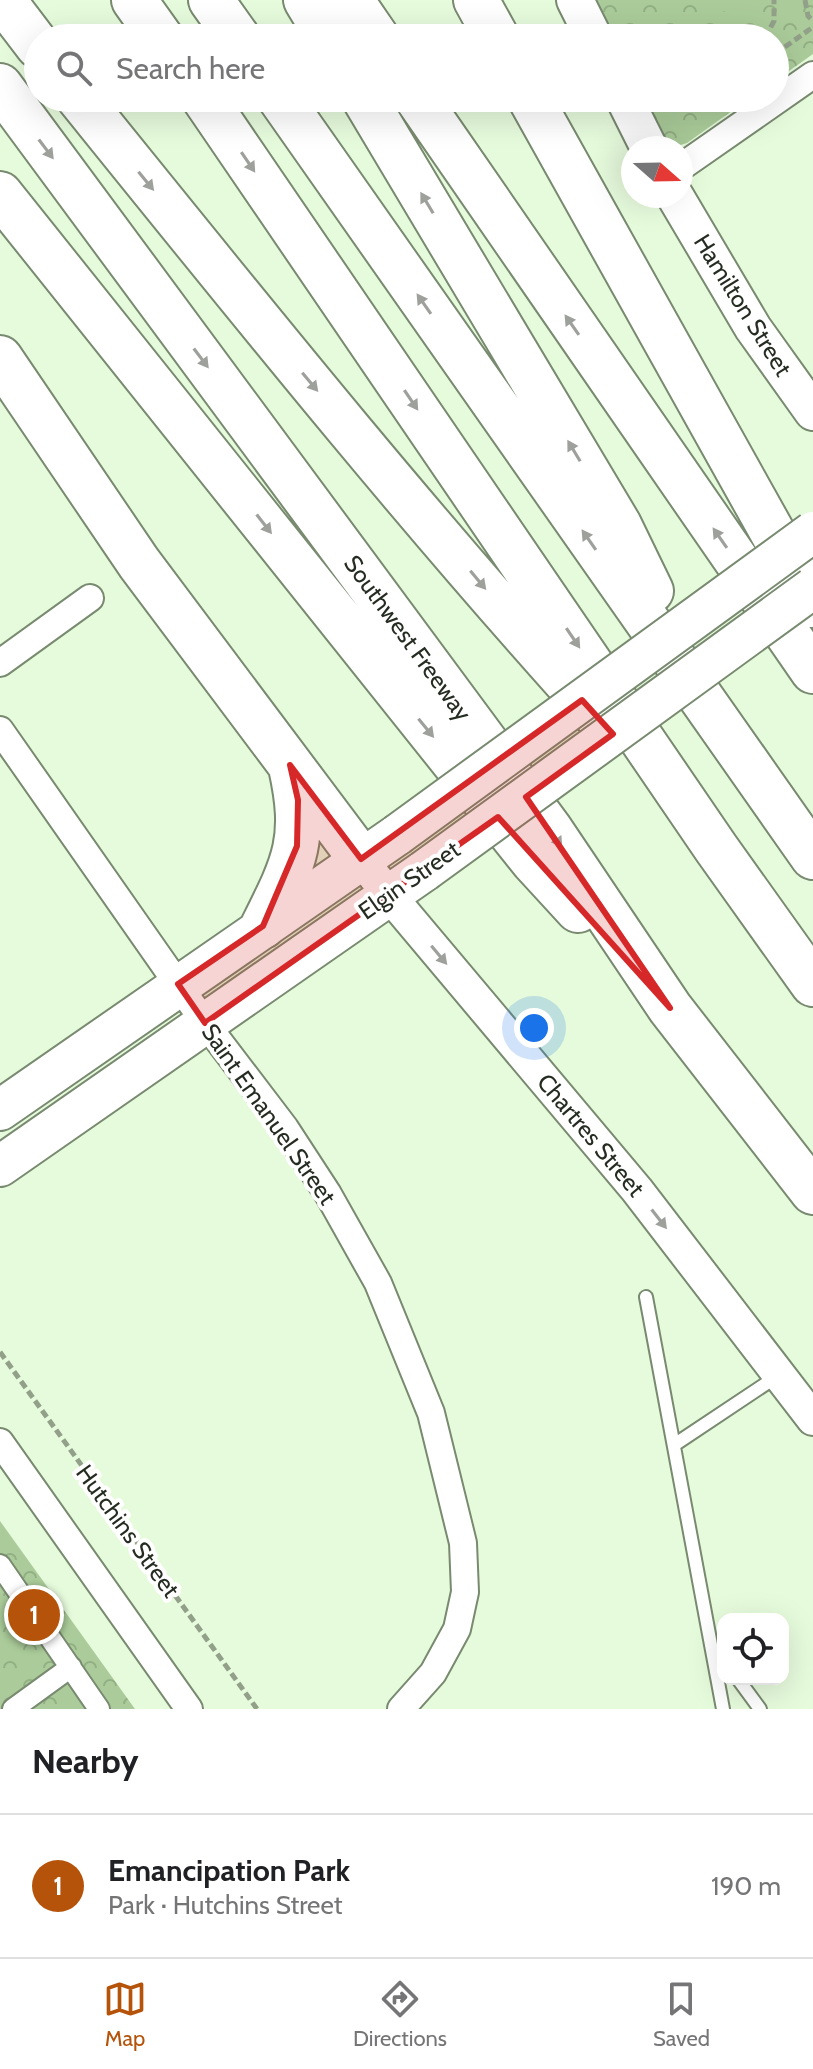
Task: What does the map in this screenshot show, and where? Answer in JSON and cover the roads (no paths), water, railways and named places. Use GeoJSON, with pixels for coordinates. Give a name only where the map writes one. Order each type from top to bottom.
{"type":"FeatureCollection","features":[{"type":"Feature","properties":{"kind":"highway"},"geometry":{"type":"LineString","coordinates":[[3,0],[24,28]]}},
{"type":"Feature","properties":{"kind":"highway"},"geometry":{"type":"LineString","coordinates":[[134,0],[151,24]]}},
{"type":"Feature","properties":{"kind":"highway"},"geometry":{"type":"LineString","coordinates":[[211,0],[228,24]]}},
{"type":"Feature","properties":{"kind":"highway"},"geometry":{"type":"LineString","coordinates":[[306,0],[321,24]]}},
{"type":"Feature","properties":{"kind":"highway"},"geometry":{"type":"LineString","coordinates":[[351,0],[367,24]]}},
{"type":"Feature","properties":{"kind":"highway"},"geometry":{"type":"LineString","coordinates":[[476,0],[489,24]]}},
{"type":"Feature","properties":{"kind":"highway","name":"Southwest Freeway"},"geometry":{"type":"LineString","coordinates":[[0,86],[549,828],[670,1008],[813,1192]]}},
{"type":"Feature","properties":{"kind":"highway"},"geometry":{"type":"LineString","coordinates":[[90,112],[262,325],[532,644],[716,848]]}},
{"type":"Feature","properties":{"kind":"highway"},"geometry":{"type":"LineString","coordinates":[[214,112],[716,848],[813,984]]}},
{"type":"Feature","properties":{"kind":"highway"},"geometry":{"type":"LineString","coordinates":[[290,112],[813,857]]}},
{"type":"Feature","properties":{"kind":"highway"},"geometry":{"type":"LineString","coordinates":[[372,112],[619,525],[714,719]]}},
{"type":"Feature","properties":{"kind":"highway"},"geometry":{"type":"LineString","coordinates":[[427,112],[813,671]]}},
{"type":"Feature","properties":{"kind":"highway"},"geometry":{"type":"LineString","coordinates":[[538,112],[813,605]]}},
{"type":"Feature","properties":{"kind":"highway"},"geometry":{"type":"LineString","coordinates":[[0,194],[533,861],[670,1008]]}},
{"type":"Feature","properties":{"kind":"highway"},"geometry":{"type":"LineString","coordinates":[[0,358],[139,563],[361,859]]}},
{"type":"Feature","properties":{"kind":"highway"},"geometry":{"type":"LineString","coordinates":[[263,926],[291,870],[297,846],[298,800],[290,765]]}},
{"type":"Feature","properties":{"kind":"main road"},"geometry":{"type":"LineString","coordinates":[[575,0],[587,24]]}},
{"type":"Feature","properties":{"kind":"main road"},"geometry":{"type":"LineString","coordinates":[[631,112],[643,136]]}},
{"type":"Feature","properties":{"kind":"main road","name":"Hamilton Street"},"geometry":{"type":"LineString","coordinates":[[682,208],[753,328],[813,412]]}},
{"type":"Feature","properties":{"kind":"main road","name":"Elgin Street"},"geometry":{"type":"LineString","coordinates":[[0,1110],[397,835],[813,532]]}},
{"type":"Feature","properties":{"kind":"main road","name":"Elgin Street"},"geometry":{"type":"LineString","coordinates":[[0,1166],[424,871],[813,588]]}},
{"type":"Feature","properties":{"kind":"street"},"geometry":{"type":"LineString","coordinates":[[789,92],[813,75]]}},
{"type":"Feature","properties":{"kind":"street"},"geometry":{"type":"LineString","coordinates":[[693,159],[760,112]]}},
{"type":"Feature","properties":{"kind":"street"},"geometry":{"type":"LineString","coordinates":[[0,663],[90,598]]}},
{"type":"Feature","properties":{"kind":"street","name":"Saint Emanuel Street"},"geometry":{"type":"LineString","coordinates":[[0,730],[205,1023],[285,1128],[328,1194],[378,1283],[431,1413],[463,1543],[465,1592],[457,1629],[433,1673],[401,1709]]}},
{"type":"Feature","properties":{"kind":"street","name":"Chartres Street"},"geometry":{"type":"LineString","coordinates":[[361,859],[637,1190],[813,1419]]}},
{"type":"Feature","properties":{"kind":"street"},"geometry":{"type":"LineString","coordinates":[[0,1442],[189,1709]]}},
{"type":"Feature","properties":{"kind":"street"},"geometry":{"type":"LineString","coordinates":[[0,1565],[99,1709]]}},
{"type":"Feature","properties":{"kind":"street"},"geometry":{"type":"LineString","coordinates":[[13,1709],[71,1667]]}},
{"type":"Feature","properties":{"kind":"lane"},"geometry":{"type":"LineString","coordinates":[[646,1297],[723,1709]]}},
{"type":"Feature","properties":{"kind":"lane"},"geometry":{"type":"LineString","coordinates":[[674,1445],[779,1375]]}},
{"type":"Feature","properties":{"kind":"lane"},"geometry":{"type":"LineString","coordinates":[[712,1643],[717,1650]]}},
{"type":"Feature","properties":{"kind":"lane"},"geometry":{"type":"LineString","coordinates":[[742,1685],[760,1709]]}},
{"type":"Feature","properties":{"kind":"place","name":"Emancipation Park"},"geometry":{"type":"Point","coordinates":[34,1615]}}]}
